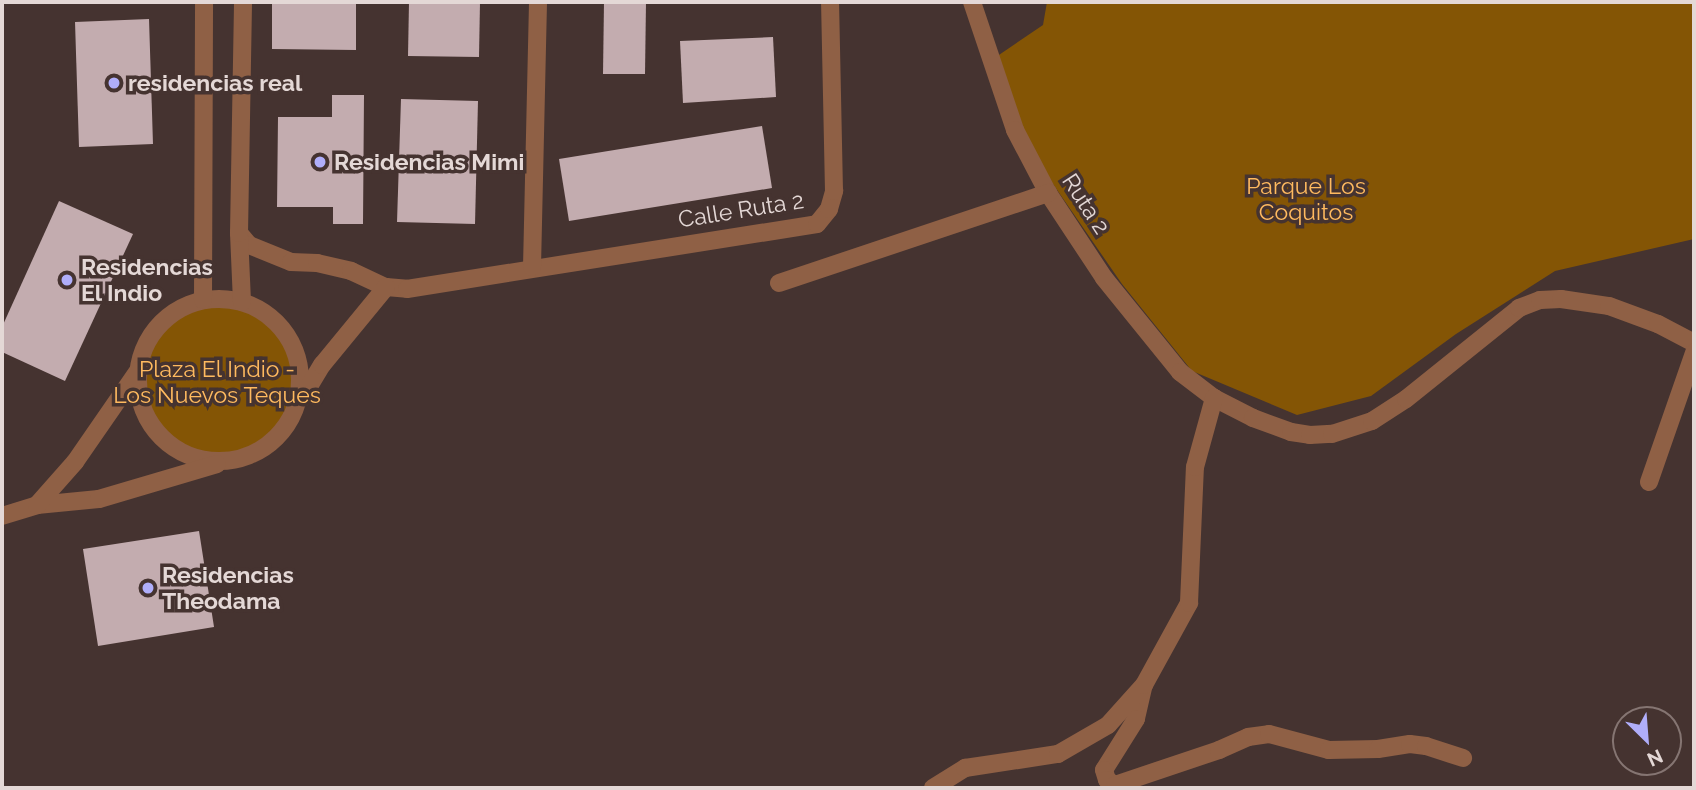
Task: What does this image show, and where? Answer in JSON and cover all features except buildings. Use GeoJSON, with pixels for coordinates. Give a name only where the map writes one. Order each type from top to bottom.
{"type":"FeatureCollection","features":[{"type":"Feature","properties":{"kind":"street"},"geometry":{"type":"LineString","coordinates":[[203,300],[204,2]]}},
{"type":"Feature","properties":{"kind":"street"},"geometry":{"type":"LineString","coordinates":[[242,302],[239,233],[243,2]]}},
{"type":"Feature","properties":{"kind":"street"},"geometry":{"type":"LineString","coordinates":[[532,267],[538,2]]}},
{"type":"Feature","properties":{"kind":"street","name":"Calle Ruta 2"},"geometry":{"type":"LineString","coordinates":[[239,233],[249,245],[291,262],[317,263],[351,271],[386,287],[407,289],[532,267],[817,224],[829,209],[834,191],[830,2]]}},
{"type":"Feature","properties":{"kind":"street","name":"Ruta 2"},"geometry":{"type":"LineString","coordinates":[[972,2],[1015,130],[1048,193],[1104,278],[1180,372],[1214,398],[1253,418],[1291,432],[1332,434],[1353,427],[1389,412],[1496,325],[1519,309],[1540,300],[1561,299],[1609,306],[1658,324],[1694,343]]}},
{"type":"Feature","properties":{"kind":"street"},"geometry":{"type":"LineString","coordinates":[[779,283],[1048,193]]}},
{"type":"Feature","properties":{"kind":"street"},"geometry":{"type":"LineString","coordinates":[[2,516],[37,505],[99,499],[246,457],[268,446],[287,426],[322,365],[386,287]]}},
{"type":"Feature","properties":{"kind":"street"},"geometry":{"type":"LineString","coordinates":[[227,461],[195,459],[181,453],[153,429],[138,392],[138,370],[143,350],[157,327],[178,310],[203,300],[242,302],[265,313],[284,330],[296,352],[301,378],[298,403],[287,426]]}},
{"type":"Feature","properties":{"kind":"street"},"geometry":{"type":"LineString","coordinates":[[1649,482],[1694,353]]}},
{"type":"Feature","properties":{"kind":"street"},"geometry":{"type":"LineString","coordinates":[[37,505],[75,462],[138,370]]}},
{"type":"Feature","properties":{"kind":"street"},"geometry":{"type":"LineString","coordinates":[[933,788],[965,768],[1058,754],[1108,725],[1144,685],[1189,603],[1195,467],[1214,398]]}},
{"type":"Feature","properties":{"kind":"street"},"geometry":{"type":"LineString","coordinates":[[1144,685],[1136,719],[1104,771],[1107,780],[1115,785],[1219,750],[1248,737],[1269,734],[1329,750],[1378,749],[1410,744],[1426,746],[1462,758]]}},
{"type":"Feature","properties":{"kind":"green space","name":"Parque Los Coquitos"},"geometry":{"type":"Polygon","coordinates":[[[1047,2],[1694,2],[1694,239],[1555,271],[1456,334],[1371,396],[1297,415],[1192,371],[1122,284],[1035,158],[993,59],[1043,25],[1047,2]]]}},
{"type":"Feature","properties":{"kind":"green space","name":"Plaza El Indio - Los Nuevos Teques"},"geometry":{"type":"Polygon","coordinates":[[[242,302],[278,332],[291,353],[297,377],[294,402],[284,425],[268,445],[221,462],[195,459],[169,445],[153,429],[144,411],[138,392],[143,350],[173,317],[193,307],[242,302]]]}},
{"type":"Feature","properties":{"kind":"place","name":"residencias real"},"geometry":{"type":"Point","coordinates":[114,83]}},
{"type":"Feature","properties":{"kind":"place","name":"Residencias Mimi"},"geometry":{"type":"Point","coordinates":[320,162]}},
{"type":"Feature","properties":{"kind":"place","name":"Residencias El Indio"},"geometry":{"type":"Point","coordinates":[67,280]}},
{"type":"Feature","properties":{"kind":"place","name":"Residencias Theodama"},"geometry":{"type":"Point","coordinates":[148,588]}}]}
